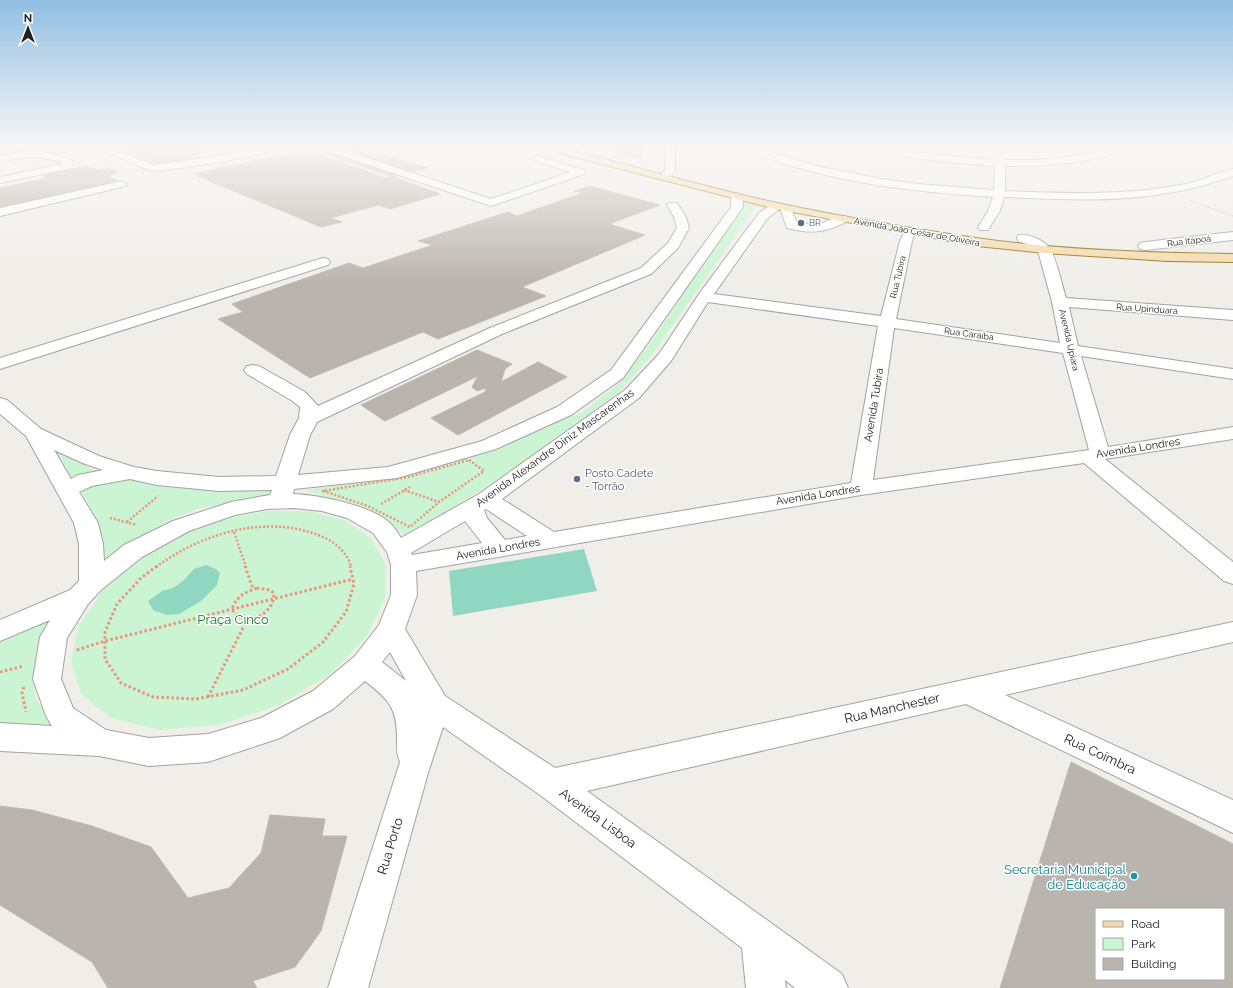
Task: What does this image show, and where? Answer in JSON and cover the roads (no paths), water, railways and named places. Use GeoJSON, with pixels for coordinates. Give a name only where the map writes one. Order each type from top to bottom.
{"type":"FeatureCollection","features":[{"type":"Feature","properties":{"kind":"main road","name":"Avenida João César de Oliveira"},"geometry":{"type":"LineString","coordinates":[[721,191],[781,207]]}},
{"type":"Feature","properties":{"kind":"main road","name":"Avenida João César de Oliveira"},"geometry":{"type":"LineString","coordinates":[[751,191],[853,212],[980,234],[1145,246],[1233,248]]}},
{"type":"Feature","properties":{"kind":"main road","name":"Avenida João César de Oliveira"},"geometry":{"type":"LineString","coordinates":[[842,219],[977,242],[1044,249],[1167,257],[1233,258]]}},
{"type":"Feature","properties":{"kind":"street"},"geometry":{"type":"LineString","coordinates":[[0,212],[91,191]]}},
{"type":"Feature","properties":{"kind":"street"},"geometry":{"type":"LineString","coordinates":[[456,191],[491,203],[525,191]]}},
{"type":"Feature","properties":{"kind":"street"},"geometry":{"type":"LineString","coordinates":[[971,191],[999,194],[1105,197],[1168,191]]}},
{"type":"Feature","properties":{"kind":"street"},"geometry":{"type":"LineString","coordinates":[[984,228],[994,210],[999,194]]}},
{"type":"Feature","properties":{"kind":"street","name":"Avenida Alexandre Diniz Mascarenhas"},"geometry":{"type":"LineString","coordinates":[[282,492],[389,473],[489,445],[564,411],[617,374],[737,207],[737,196]]}},
{"type":"Feature","properties":{"kind":"street"},"geometry":{"type":"LineString","coordinates":[[309,418],[496,331],[646,271],[673,245],[682,228],[680,217],[673,205]]}},
{"type":"Feature","properties":{"kind":"street"},"geometry":{"type":"LineString","coordinates":[[781,207],[789,215],[791,225],[804,228],[815,230],[829,226],[842,219]]}},
{"type":"Feature","properties":{"kind":"street","name":"Avenida Alexandre Diniz Mascarenhas"},"geometry":{"type":"LineString","coordinates":[[400,557],[480,504],[632,394],[665,357],[704,297],[763,216],[781,207]]}},
{"type":"Feature","properties":{"kind":"street","name":"Rua Tubira"},"geometry":{"type":"LineString","coordinates":[[887,322],[906,241],[910,231]]}},
{"type":"Feature","properties":{"kind":"street","name":"Rua Itapoá"},"geometry":{"type":"LineString","coordinates":[[1145,246],[1233,236]]}},
{"type":"Feature","properties":{"kind":"street"},"geometry":{"type":"LineString","coordinates":[[1023,238],[1034,242],[1044,249]]}},
{"type":"Feature","properties":{"kind":"street","name":"Avenida Upiara"},"geometry":{"type":"LineString","coordinates":[[1044,249],[1060,302],[1094,455]]}},
{"type":"Feature","properties":{"kind":"street"},"geometry":{"type":"LineString","coordinates":[[0,364],[323,262]]}},
{"type":"Feature","properties":{"kind":"street","name":"Rua Caraíba"},"geometry":{"type":"LineString","coordinates":[[704,297],[887,322],[1233,374]]}},
{"type":"Feature","properties":{"kind":"street","name":"Rua Upinduara"},"geometry":{"type":"LineString","coordinates":[[1060,302],[1233,315]]}},
{"type":"Feature","properties":{"kind":"street","name":"Avenida Tubira"},"geometry":{"type":"LineString","coordinates":[[861,488],[887,322]]}},
{"type":"Feature","properties":{"kind":"street"},"geometry":{"type":"LineString","coordinates":[[0,631],[86,590],[133,551],[181,526],[231,509],[268,502],[282,492],[300,435],[309,418],[309,406],[298,396],[253,370]]}},
{"type":"Feature","properties":{"kind":"street"},"geometry":{"type":"LineString","coordinates":[[0,404],[34,433],[92,460],[129,472],[157,478],[282,492],[294,501],[323,504],[355,513],[381,528],[400,557],[404,595],[391,630],[365,664],[323,700],[269,729],[208,748],[149,752],[99,742],[0,737]]}},
{"type":"Feature","properties":{"kind":"street"},"geometry":{"type":"LineString","coordinates":[[34,433],[86,523],[91,541],[86,590],[54,637],[47,679],[61,716],[99,742]]}},
{"type":"Feature","properties":{"kind":"street","name":"Avenida Londres"},"geometry":{"type":"LineString","coordinates":[[400,557],[500,548],[861,488],[1094,455],[1233,433]]}},
{"type":"Feature","properties":{"kind":"street"},"geometry":{"type":"LineString","coordinates":[[1094,455],[1233,575]]}},
{"type":"Feature","properties":{"kind":"street"},"geometry":{"type":"LineString","coordinates":[[67,490],[86,480],[129,472]]}},
{"type":"Feature","properties":{"kind":"street"},"geometry":{"type":"LineString","coordinates":[[500,548],[476,520],[480,504],[550,540]]}},
{"type":"Feature","properties":{"kind":"street","name":"Avenida Lisboa"},"geometry":{"type":"LineString","coordinates":[[391,630],[435,705],[551,784],[828,988]]}},
{"type":"Feature","properties":{"kind":"street","name":"Rua Manchester"},"geometry":{"type":"LineString","coordinates":[[551,784],[1233,632]]}},
{"type":"Feature","properties":{"kind":"street"},"geometry":{"type":"LineString","coordinates":[[365,664],[396,689],[405,700],[413,725],[412,773]]}},
{"type":"Feature","properties":{"kind":"street","name":"Rua Coimbra"},"geometry":{"type":"LineString","coordinates":[[968,691],[1233,817]]}},
{"type":"Feature","properties":{"kind":"street","name":"Rua Porto"},"geometry":{"type":"LineString","coordinates":[[348,988],[412,773],[435,705]]}},
{"type":"Feature","properties":{"kind":"street"},"geometry":{"type":"LineString","coordinates":[[760,937],[766,988]]}},
{"type":"Feature","properties":{"kind":"place","name":"BR"},"geometry":{"type":"Point","coordinates":[801,223]}},
{"type":"Feature","properties":{"kind":"place","name":"Posto Cadete - Torrão"},"geometry":{"type":"Point","coordinates":[577,479]}},
{"type":"Feature","properties":{"kind":"place","name":"Secretaria Municipal de Educação"},"geometry":{"type":"Point","coordinates":[1134,876]}},
{"type":"Feature","properties":{"kind":"park label","name":"Praça Cinco"},"geometry":{"type":"Point","coordinates":[233,619]}}]}
